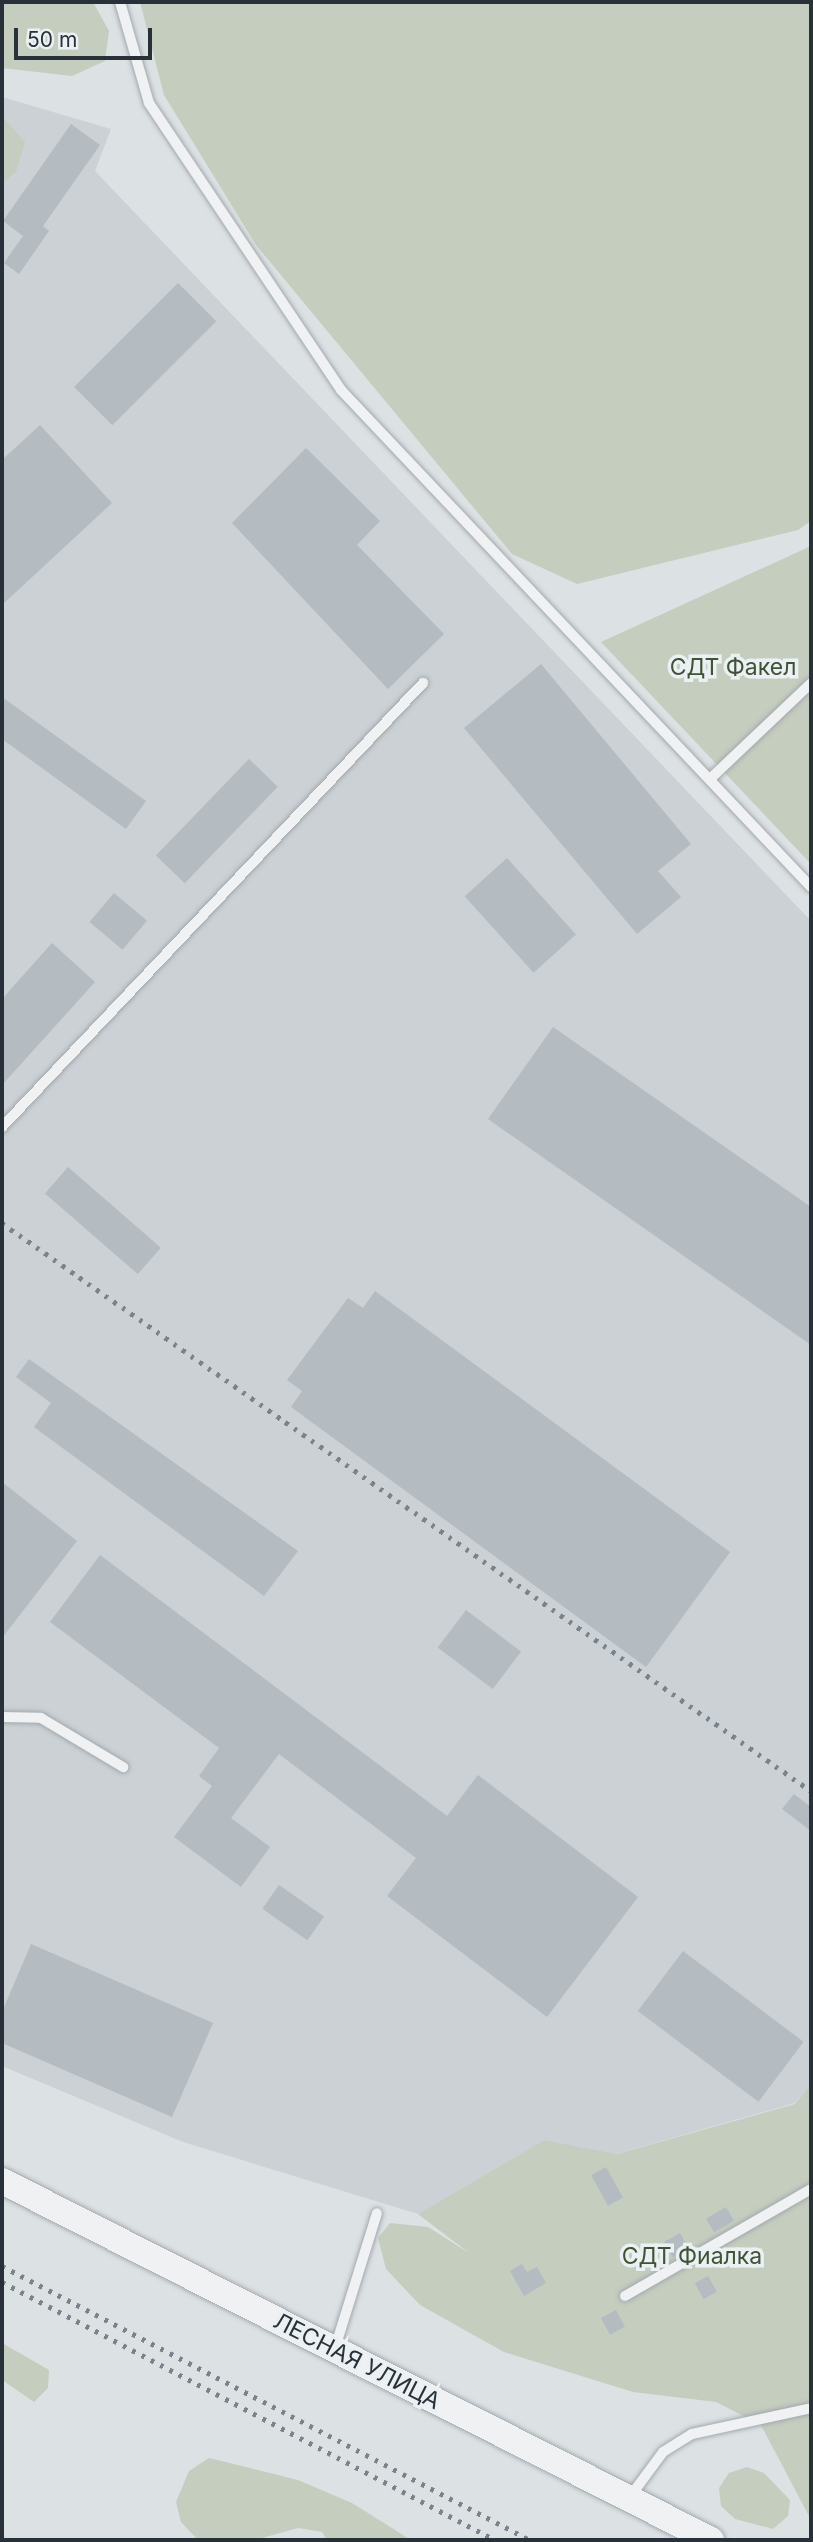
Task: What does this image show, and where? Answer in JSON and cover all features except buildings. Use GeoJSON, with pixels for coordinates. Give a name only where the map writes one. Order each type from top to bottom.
{"type":"FeatureCollection","features":[{"type":"Feature","properties":{"kind":"street","name":"ЛЕСНАЯ УЛИЦА"},"geometry":{"type":"LineString","coordinates":[[2,2181],[711,2540]]}},
{"type":"Feature","properties":{"kind":"lane"},"geometry":{"type":"LineString","coordinates":[[120,2],[149,103],[341,390],[711,778],[811,887]]}},
{"type":"Feature","properties":{"kind":"lane"},"geometry":{"type":"LineString","coordinates":[[2,1127],[423,683]]}},
{"type":"Feature","properties":{"kind":"lane"},"geometry":{"type":"LineString","coordinates":[[711,778],[811,683]]}},
{"type":"Feature","properties":{"kind":"lane"},"geometry":{"type":"LineString","coordinates":[[2,1717],[41,1718],[123,1766]]}},
{"type":"Feature","properties":{"kind":"lane"},"geometry":{"type":"LineString","coordinates":[[625,2296],[811,2189]]}},
{"type":"Feature","properties":{"kind":"lane"},"geometry":{"type":"LineString","coordinates":[[335,2349],[377,2213]]}},
{"type":"Feature","properties":{"kind":"lane"},"geometry":{"type":"LineString","coordinates":[[629,2498],[663,2452],[692,2434],[811,2408]]}},
{"type":"Feature","properties":{"kind":"shaded area"},"geometry":{"type":"Polygon","coordinates":[[[2,97],[111,129],[95,171],[811,921],[811,2083],[795,2103],[616,2154],[544,2140],[418,2214],[183,2142],[2,2066],[2,97]]]}},
{"type":"Feature","properties":{"kind":"green space"},"geometry":{"type":"Polygon","coordinates":[[[2,2],[93,2],[109,31],[105,61],[72,76],[2,68],[2,2]]]}},
{"type":"Feature","properties":{"kind":"green space"},"geometry":{"type":"Polygon","coordinates":[[[140,2],[811,2],[811,521],[798,530],[577,584],[512,554],[256,245],[164,95],[140,2]]]}},
{"type":"Feature","properties":{"kind":"green space"},"geometry":{"type":"Polygon","coordinates":[[[2,116],[25,142],[16,172],[2,183],[2,116]]]}},
{"type":"Feature","properties":{"kind":"green space","name":"СДТ Факел"},"geometry":{"type":"Polygon","coordinates":[[[811,546],[811,864],[601,642],[811,546]]]}},
{"type":"Feature","properties":{"kind":"green space","name":"СДТ Фиалка"},"geometry":{"type":"Polygon","coordinates":[[[811,2083],[811,2520],[761,2425],[716,2402],[633,2392],[504,2352],[420,2305],[386,2269],[378,2238],[390,2223],[428,2227],[469,2253],[418,2214],[544,2140],[617,2154],[795,2104],[811,2083]]]}},
{"type":"Feature","properties":{"kind":"green space"},"geometry":{"type":"Polygon","coordinates":[[[2,2343],[49,2370],[48,2388],[34,2402],[2,2380],[2,2343]]]}},
{"type":"Feature","properties":{"kind":"green space"},"geometry":{"type":"Polygon","coordinates":[[[209,2458],[298,2480],[352,2503],[411,2540],[327,2540],[322,2532],[298,2528],[255,2540],[196,2538],[181,2522],[176,2502],[189,2471],[209,2458]]]}},
{"type":"Feature","properties":{"kind":"green space"},"geometry":{"type":"Polygon","coordinates":[[[747,2467],[764,2473],[790,2500],[788,2516],[773,2529],[735,2519],[721,2506],[719,2488],[729,2473],[747,2467]]]}},
{"type":"Feature","properties":{"kind":"railway"},"geometry":{"type":"LineString","coordinates":[[2,1223],[811,1791]]}},
{"type":"Feature","properties":{"kind":"railway"},"geometry":{"type":"LineString","coordinates":[[2,2266],[530,2540]]}},
{"type":"Feature","properties":{"kind":"railway"},"geometry":{"type":"LineString","coordinates":[[2,2282],[495,2540]]}}]}
